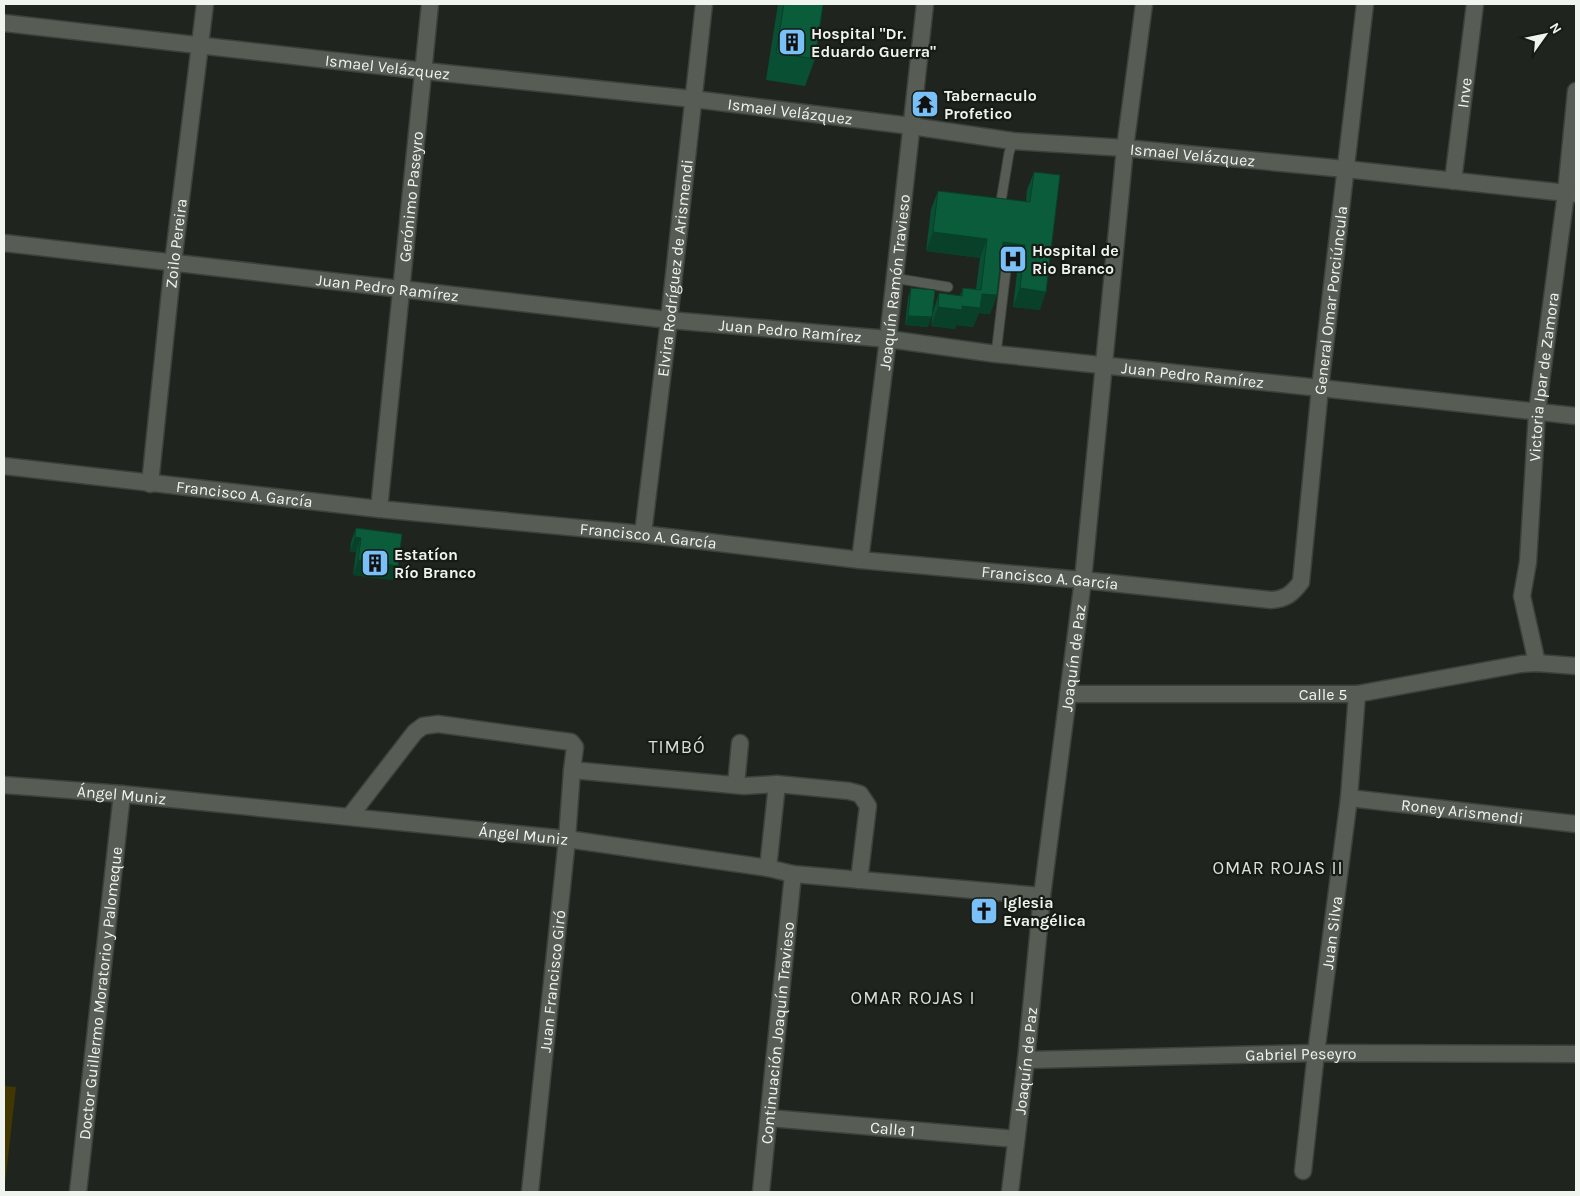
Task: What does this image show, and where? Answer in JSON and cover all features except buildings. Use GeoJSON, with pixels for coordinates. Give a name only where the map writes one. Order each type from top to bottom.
{"type":"FeatureCollection","features":[{"type":"Feature","properties":{"kind":"street","name":"Zoilo Pereira"},"geometry":{"type":"LineString","coordinates":[[150,484],[173,263],[204,4]]}},
{"type":"Feature","properties":{"kind":"street","name":"Gerónimo Paseyro"},"geometry":{"type":"LineString","coordinates":[[379,508],[425,71],[430,4]]}},
{"type":"Feature","properties":{"kind":"street","name":"Elvira Rodríguez de Arismendi"},"geometry":{"type":"LineString","coordinates":[[643,534],[704,4]]}},
{"type":"Feature","properties":{"kind":"street","name":"Joaquín Ramón Travieso"},"geometry":{"type":"LineString","coordinates":[[860,560],[888,339],[925,4]]}},
{"type":"Feature","properties":{"kind":"street","name":"Joaquín de Paz"},"geometry":{"type":"LineString","coordinates":[[1010,1192],[1026,1060],[1042,896],[1082,580],[1105,365],[1125,148],[1144,4]]}},
{"type":"Feature","properties":{"kind":"street","name":"General Omar Porciúncula"},"geometry":{"type":"LineString","coordinates":[[1292,594],[1301,582],[1320,388],[1365,4]]}},
{"type":"Feature","properties":{"kind":"street","name":"Inve"},"geometry":{"type":"LineString","coordinates":[[1453,181],[1475,4]]}},
{"type":"Feature","properties":{"kind":"street","name":"Ismael Velázquez"},"geometry":{"type":"LineString","coordinates":[[4,23],[425,71],[693,99],[1012,140],[1125,148],[1345,169],[1571,194]]}},
{"type":"Feature","properties":{"kind":"street","name":"Victoria Ipar de Zamora"},"geometry":{"type":"LineString","coordinates":[[1537,663],[1522,596],[1528,562],[1537,412],[1571,194],[1576,91]]}},
{"type":"Feature","properties":{"kind":"street","name":"Juan Pedro Ramírez"},"geometry":{"type":"LineString","coordinates":[[4,243],[669,320],[888,339],[996,354],[1576,416]]}},
{"type":"Feature","properties":{"kind":"street","name":"Francisco A. García"},"geometry":{"type":"LineString","coordinates":[[4,466],[150,484],[643,534],[860,560],[1082,580],[1271,600],[1281,600],[1292,594]]}},
{"type":"Feature","properties":{"kind":"street","name":"Calle 5"},"geometry":{"type":"LineString","coordinates":[[1068,694],[1357,694],[1521,664],[1537,663],[1576,666]]}},
{"type":"Feature","properties":{"kind":"street","name":"Juan Silva"},"geometry":{"type":"LineString","coordinates":[[1303,1171],[1316,1053],[1349,798],[1357,694]]}},
{"type":"Feature","properties":{"kind":"street","name":"Juan Francisco Giró"},"geometry":{"type":"LineString","coordinates":[[350,816],[415,732],[423,726],[438,724],[572,742],[575,746],[530,1192]]}},
{"type":"Feature","properties":{"kind":"street"},"geometry":{"type":"LineString","coordinates":[[736,786],[740,743]]}},
{"type":"Feature","properties":{"kind":"street"},"geometry":{"type":"LineString","coordinates":[[572,770],[736,786],[777,784],[849,791],[860,794],[868,806],[859,880]]}},
{"type":"Feature","properties":{"kind":"street"},"geometry":{"type":"LineString","coordinates":[[768,868],[777,784]]}},
{"type":"Feature","properties":{"kind":"street","name":"Ángel Muniz"},"geometry":{"type":"LineString","coordinates":[[4,785],[122,794],[567,839],[768,868],[793,874],[1042,896]]}},
{"type":"Feature","properties":{"kind":"street","name":"Doctor Guillermo Moratorio y Palomeque"},"geometry":{"type":"LineString","coordinates":[[78,1192],[122,794]]}},
{"type":"Feature","properties":{"kind":"street","name":"Roney Arismendi"},"geometry":{"type":"LineString","coordinates":[[1349,798],[1576,824]]}},
{"type":"Feature","properties":{"kind":"street","name":"Continuación Joaquín Travieso"},"geometry":{"type":"LineString","coordinates":[[761,1192],[793,874]]}},
{"type":"Feature","properties":{"kind":"street","name":"Gabriel Peseyro"},"geometry":{"type":"LineString","coordinates":[[1026,1060],[1316,1053],[1576,1054]]}},
{"type":"Feature","properties":{"kind":"street","name":"Calle 1"},"geometry":{"type":"LineString","coordinates":[[769,1118],[1016,1139]]}},
{"type":"Feature","properties":{"kind":"lane"},"geometry":{"type":"LineString","coordinates":[[1001,201],[1012,140]]}},
{"type":"Feature","properties":{"kind":"lane"},"geometry":{"type":"LineString","coordinates":[[996,354],[1006,270]]}},
{"type":"Feature","properties":{"kind":"lane"},"geometry":{"type":"LineString","coordinates":[[894,278],[948,287]]}},
{"type":"Feature","properties":{"kind":"shaded area"},"geometry":{"type":"Polygon","coordinates":[[[4,1086],[16,1087],[4,1192],[4,1086]]]}},
{"type":"Feature","properties":{"kind":"place","name":"Hospital \"Dr. Eduardo Guerra\""},"geometry":{"type":"Point","coordinates":[792,42]}},
{"type":"Feature","properties":{"kind":"place","name":"Tabernaculo Profetico"},"geometry":{"type":"Point","coordinates":[925,104]}},
{"type":"Feature","properties":{"kind":"place","name":"Hospital de Rio Branco"},"geometry":{"type":"Point","coordinates":[1013,259]}},
{"type":"Feature","properties":{"kind":"place","name":"Estatíon Río Branco"},"geometry":{"type":"Point","coordinates":[375,563]}},
{"type":"Feature","properties":{"kind":"place","name":"Iglesia Evangélica"},"geometry":{"type":"Point","coordinates":[984,911]}},
{"type":"Feature","properties":{"kind":"district","name":"TIMBÓ"},"geometry":{"type":"Point","coordinates":[677,747]}},
{"type":"Feature","properties":{"kind":"district","name":"OMAR ROJAS II"},"geometry":{"type":"Point","coordinates":[1278,868]}},
{"type":"Feature","properties":{"kind":"district","name":"OMAR ROJAS I"},"geometry":{"type":"Point","coordinates":[913,998]}}]}
